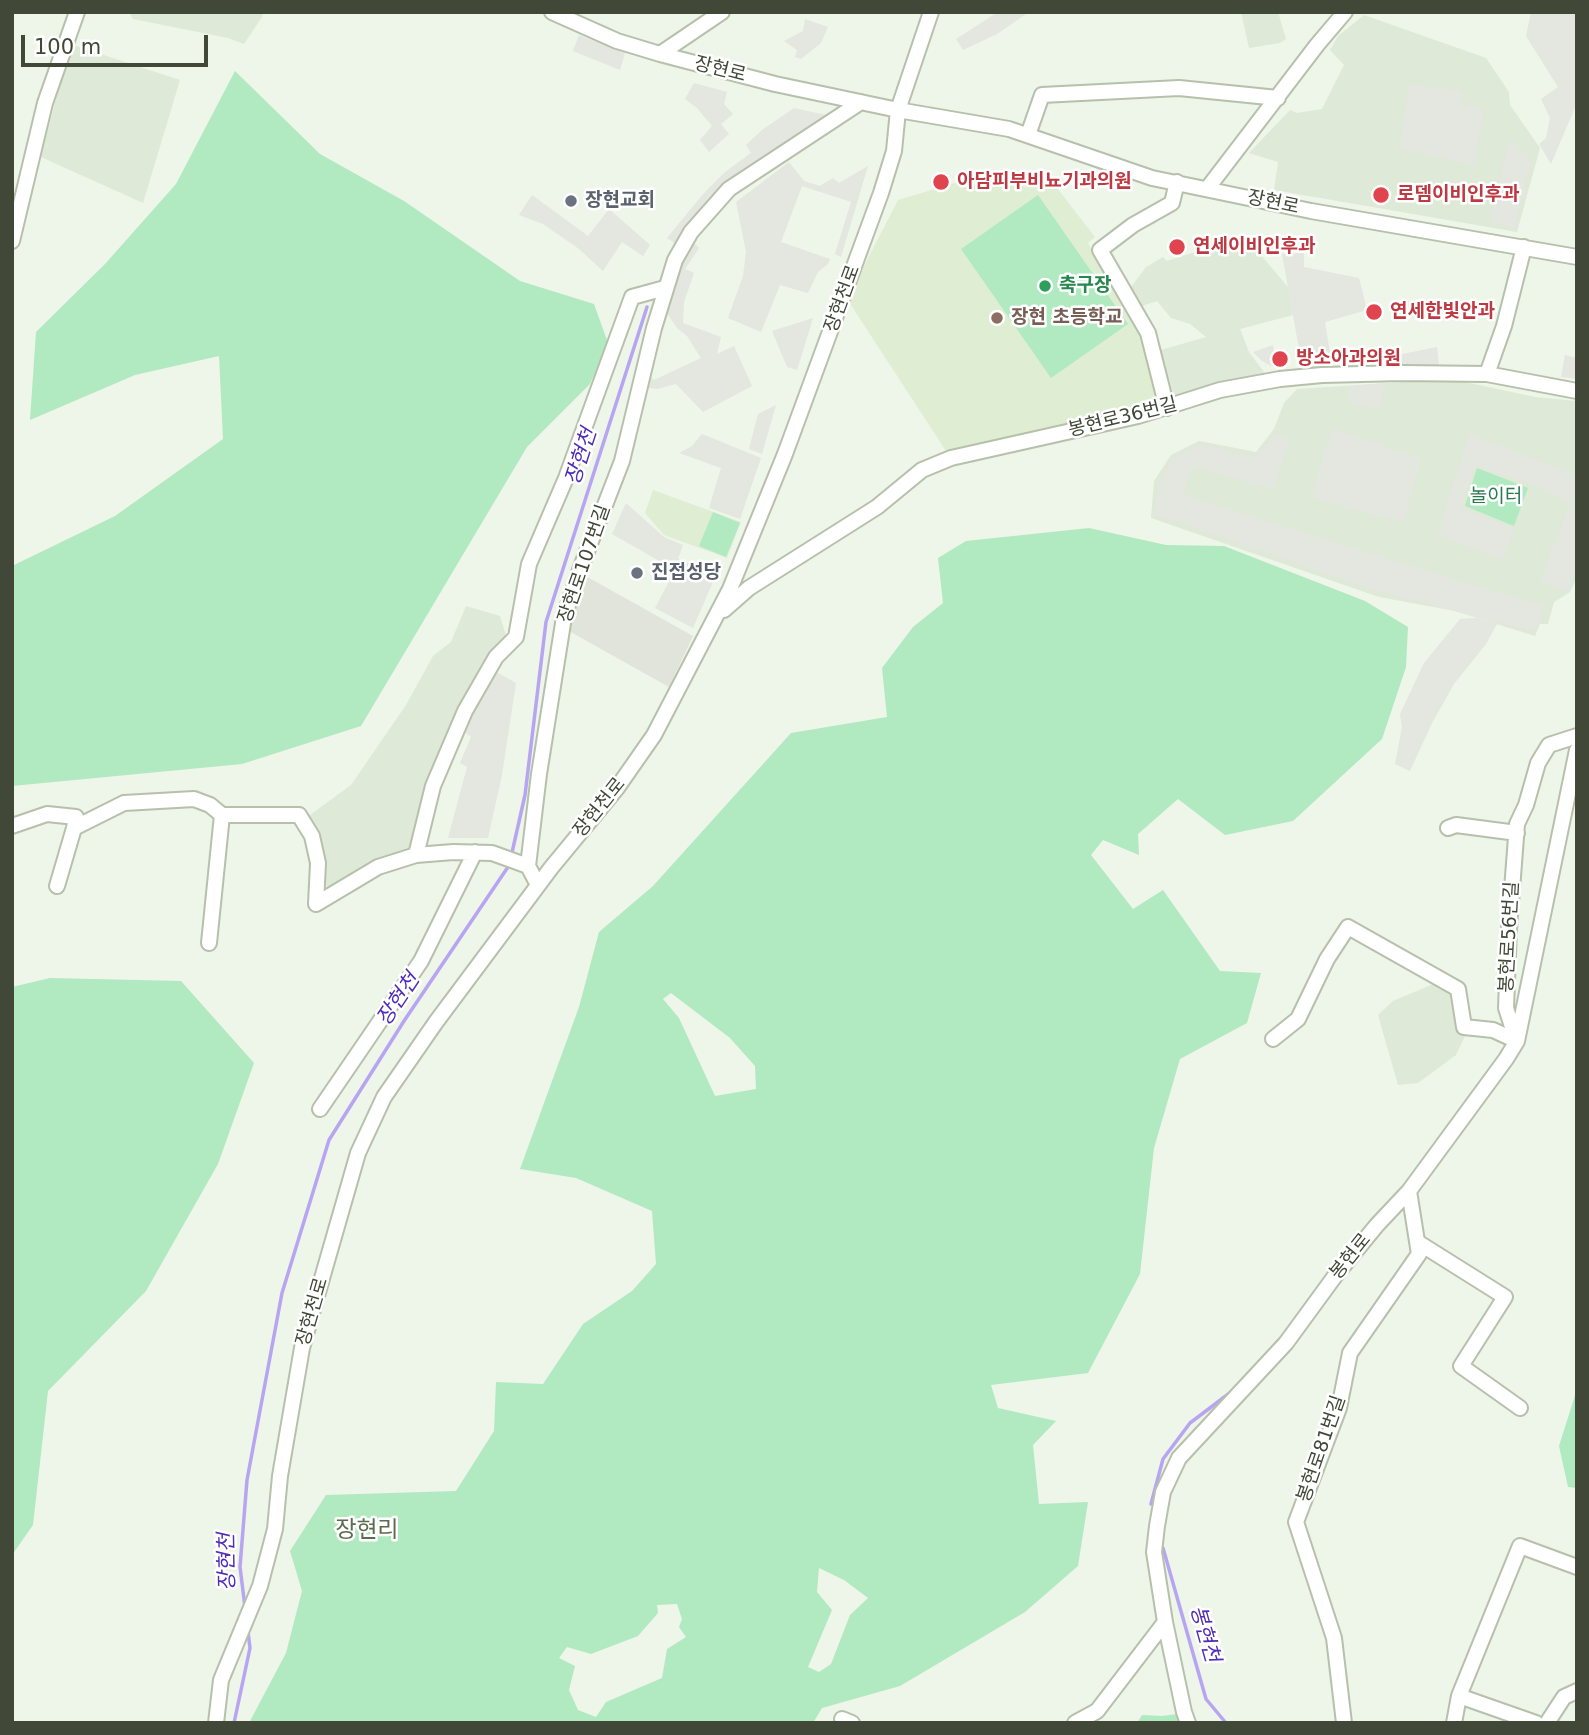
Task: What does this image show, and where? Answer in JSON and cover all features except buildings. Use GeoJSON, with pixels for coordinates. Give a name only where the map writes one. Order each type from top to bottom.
{"type":"FeatureCollection","features":[{"type":"Feature","properties":{"kind":"street"},"geometry":{"type":"LineString","coordinates":[[12,242],[45,103],[77,12]]}},
{"type":"Feature","properties":{"kind":"street","name":"장현로"},"geometry":{"type":"LineString","coordinates":[[552,12],[617,41],[660,54],[775,84],[898,110],[1009,129],[1152,178],[1311,211],[1577,257]]}},
{"type":"Feature","properties":{"kind":"street","name":"장현로"},"geometry":{"type":"LineString","coordinates":[[660,54],[722,12]]}},
{"type":"Feature","properties":{"kind":"street","name":"장현천로"},"geometry":{"type":"LineString","coordinates":[[216,1723],[221,1680],[260,1586],[275,1529],[280,1476],[302,1349],[358,1153],[384,1097],[538,885],[617,788],[654,735],[733,583],[785,454],[881,193],[894,151],[898,110],[931,12]]}},
{"type":"Feature","properties":{"kind":"street"},"geometry":{"type":"LineString","coordinates":[[1207,189],[1345,12]]}},
{"type":"Feature","properties":{"kind":"street"},"geometry":{"type":"LineString","coordinates":[[1028,135],[1042,95],[1180,88],[1278,98]]}},
{"type":"Feature","properties":{"kind":"street","name":"장현로107번길"},"geometry":{"type":"LineString","coordinates":[[524,864],[564,617],[580,567],[622,461],[665,288],[675,260],[691,232],[729,189],[861,102]]}},
{"type":"Feature","properties":{"kind":"street"},"geometry":{"type":"LineString","coordinates":[[1167,408],[1148,334],[1100,250],[1133,225],[1172,203],[1177,182]]}},
{"type":"Feature","properties":{"kind":"street"},"geometry":{"type":"LineString","coordinates":[[1487,374],[1504,326],[1524,247]]}},
{"type":"Feature","properties":{"kind":"street"},"geometry":{"type":"LineString","coordinates":[[416,855],[433,786],[465,711],[496,657],[516,637],[529,564],[566,478],[632,297],[665,288]]}},
{"type":"Feature","properties":{"kind":"street","name":"봉현로36번길"},"geometry":{"type":"LineString","coordinates":[[716,616],[746,591],[877,507],[922,470],[951,458],[1167,408],[1220,390],[1312,376],[1487,374],[1577,390]]}},
{"type":"Feature","properties":{"kind":"street"},"geometry":{"type":"LineString","coordinates":[[733,583],[746,591]]}},
{"type":"Feature","properties":{"kind":"street","name":"봉현로56번길"},"geometry":{"type":"LineString","coordinates":[[1517,1041],[1506,1008],[1517,824],[1526,805],[1538,763],[1549,745],[1577,736]]}},
{"type":"Feature","properties":{"kind":"street","name":"봉현로"},"geometry":{"type":"LineString","coordinates":[[1188,1723],[1165,1622],[1154,1552],[1163,1492],[1179,1458],[1286,1343],[1335,1276],[1409,1191],[1517,1041],[1569,828],[1577,750]]}},
{"type":"Feature","properties":{"kind":"street"},"geometry":{"type":"LineString","coordinates":[[74,828],[124,803],[194,799],[210,805],[222,816],[299,815],[312,836],[318,863],[316,904],[378,867],[416,855],[492,852],[524,864],[538,885]]}},
{"type":"Feature","properties":{"kind":"street"},"geometry":{"type":"LineString","coordinates":[[12,826],[47,814],[76,817],[57,886]]}},
{"type":"Feature","properties":{"kind":"street"},"geometry":{"type":"LineString","coordinates":[[209,943],[222,816]]}},
{"type":"Feature","properties":{"kind":"street"},"geometry":{"type":"LineString","coordinates":[[1448,828],[1456,825],[1517,833]]}},
{"type":"Feature","properties":{"kind":"street"},"geometry":{"type":"LineString","coordinates":[[320,1109],[421,961],[475,852]]}},
{"type":"Feature","properties":{"kind":"street"},"geometry":{"type":"LineString","coordinates":[[1273,1039],[1298,1018],[1327,959],[1348,927],[1458,989],[1464,1027],[1493,1030],[1517,1041]]}},
{"type":"Feature","properties":{"kind":"street"},"geometry":{"type":"LineString","coordinates":[[1409,1191],[1419,1243],[1505,1297],[1461,1366],[1520,1408]]}},
{"type":"Feature","properties":{"kind":"street","name":"봉현로81번길"},"geometry":{"type":"LineString","coordinates":[[1344,1723],[1334,1639],[1296,1522],[1339,1408],[1350,1353],[1419,1254],[1419,1243]]}},
{"type":"Feature","properties":{"kind":"street"},"geometry":{"type":"LineString","coordinates":[[1454,1723],[1459,1696],[1520,1546],[1577,1567]]}},
{"type":"Feature","properties":{"kind":"street"},"geometry":{"type":"LineString","coordinates":[[1075,1723],[1097,1711],[1165,1622]]}},
{"type":"Feature","properties":{"kind":"street"},"geometry":{"type":"LineString","coordinates":[[1547,1723],[1564,1697],[1577,1691]]}},
{"type":"Feature","properties":{"kind":"street"},"geometry":{"type":"LineString","coordinates":[[1459,1696],[1536,1723]]}},
{"type":"Feature","properties":{"kind":"shaded area"},"geometry":{"type":"Polygon","coordinates":[[[129,12],[263,12],[244,44],[228,38],[133,19],[129,12]]]}},
{"type":"Feature","properties":{"kind":"shaded area"},"geometry":{"type":"Polygon","coordinates":[[[998,12],[1029,12],[997,34],[963,50],[956,39],[998,12]]]}},
{"type":"Feature","properties":{"kind":"shaded area"},"geometry":{"type":"Polygon","coordinates":[[[1241,12],[1278,12],[1286,39],[1280,43],[1249,48],[1241,12]]]}},
{"type":"Feature","properties":{"kind":"shaded area"},"geometry":{"type":"Polygon","coordinates":[[[1531,12],[1577,12],[1576,105],[1551,164],[1539,144],[1546,138],[1550,118],[1541,99],[1558,87],[1526,36],[1531,12]]]}},
{"type":"Feature","properties":{"kind":"shaded area"},"geometry":{"type":"Polygon","coordinates":[[[1364,15],[1486,58],[1509,92],[1510,105],[1540,148],[1517,232],[1274,190],[1278,162],[1249,153],[1290,110],[1297,113],[1322,109],[1344,65],[1330,50],[1338,36],[1364,15]]]}},
{"type":"Feature","properties":{"kind":"shaded area"},"geometry":{"type":"Polygon","coordinates":[[[805,19],[828,27],[821,43],[801,59],[795,57],[797,50],[784,41],[803,31],[805,19]]]}},
{"type":"Feature","properties":{"kind":"shaded area"},"geometry":{"type":"Polygon","coordinates":[[[579,35],[625,53],[620,70],[573,51],[579,35]]]}},
{"type":"Feature","properties":{"kind":"shaded area"},"geometry":{"type":"Polygon","coordinates":[[[70,44],[180,80],[143,203],[41,157],[70,44]]]}},
{"type":"Feature","properties":{"kind":"shaded area"},"geometry":{"type":"Polygon","coordinates":[[[694,83],[727,92],[724,104],[733,114],[721,124],[729,134],[709,152],[700,140],[712,126],[697,108],[685,99],[694,83]]]}},
{"type":"Feature","properties":{"kind":"shaded area"},"geometry":{"type":"Polygon","coordinates":[[[1410,84],[1462,91],[1460,104],[1484,109],[1475,165],[1399,149],[1410,84]]]}},
{"type":"Feature","properties":{"kind":"shaded area"},"geometry":{"type":"Polygon","coordinates":[[[794,108],[830,116],[731,195],[680,247],[667,238],[704,193],[725,172],[751,153],[746,145],[762,130],[794,108]]]}},
{"type":"Feature","properties":{"kind":"shaded area"},"geometry":{"type":"Polygon","coordinates":[[[1509,138],[1532,161],[1514,228],[1490,221],[1509,138]]]}},
{"type":"Feature","properties":{"kind":"shaded area"},"geometry":{"type":"Polygon","coordinates":[[[789,162],[804,181],[820,186],[833,178],[839,183],[868,166],[841,257],[835,254],[851,202],[802,186],[781,242],[830,259],[818,272],[808,293],[780,285],[761,332],[728,318],[743,276],[746,252],[736,202],[789,162]]]}},
{"type":"Feature","properties":{"kind":"shaded area","name":"장현 초등학교"},"geometry":{"type":"Polygon","coordinates":[[[995,171],[997,187],[1047,175],[1095,237],[1088,243],[1146,337],[1161,392],[1154,406],[946,451],[847,299],[898,200],[995,171]]]}},
{"type":"Feature","properties":{"kind":"shaded area"},"geometry":{"type":"Polygon","coordinates":[[[532,195],[588,236],[609,209],[650,245],[643,256],[622,242],[603,271],[579,249],[543,224],[519,215],[532,195]]]}},
{"type":"Feature","properties":{"kind":"shaded area"},"geometry":{"type":"Polygon","coordinates":[[[1249,241],[1288,287],[1293,315],[1240,329],[1249,352],[1267,376],[1175,400],[1161,350],[1206,337],[1190,324],[1171,318],[1157,301],[1139,307],[1128,291],[1146,267],[1163,257],[1167,261],[1205,249],[1249,241]]]}},
{"type":"Feature","properties":{"kind":"shaded area"},"geometry":{"type":"Polygon","coordinates":[[[694,243],[699,248],[685,269],[694,273],[684,302],[683,323],[721,337],[717,354],[734,346],[752,386],[703,412],[676,384],[657,389],[643,387],[648,372],[654,380],[701,358],[665,310],[672,284],[694,243]]]}},
{"type":"Feature","properties":{"kind":"shaded area"},"geometry":{"type":"Polygon","coordinates":[[[1304,253],[1304,267],[1359,278],[1367,310],[1325,322],[1332,365],[1303,371],[1282,254],[1304,253]]]}},
{"type":"Feature","properties":{"kind":"shaded area"},"geometry":{"type":"Polygon","coordinates":[[[813,318],[797,370],[787,367],[772,331],[813,318]]]}},
{"type":"Feature","properties":{"kind":"shaded area"},"geometry":{"type":"Polygon","coordinates":[[[1273,345],[1276,368],[1262,361],[1253,352],[1273,345]]]}},
{"type":"Feature","properties":{"kind":"shaded area"},"geometry":{"type":"Polygon","coordinates":[[[1437,347],[1439,366],[1398,366],[1397,355],[1437,347]]]}},
{"type":"Feature","properties":{"kind":"shaded area"},"geometry":{"type":"Polygon","coordinates":[[[1565,355],[1577,358],[1577,379],[1561,377],[1565,355]]]}},
{"type":"Feature","properties":{"kind":"shaded area"},"geometry":{"type":"Polygon","coordinates":[[[1451,379],[1535,397],[1577,401],[1577,577],[1570,592],[1554,602],[1548,624],[1540,624],[1535,636],[1455,611],[1379,597],[1151,518],[1154,481],[1171,455],[1199,441],[1256,452],[1274,429],[1284,403],[1297,389],[1451,379]]]}},
{"type":"Feature","properties":{"kind":"shaded area"},"geometry":{"type":"Polygon","coordinates":[[[1386,383],[1380,409],[1347,402],[1351,386],[1386,383]]]}},
{"type":"Feature","properties":{"kind":"shaded area"},"geometry":{"type":"Polygon","coordinates":[[[776,405],[762,454],[749,449],[758,414],[776,405]]]}},
{"type":"Feature","properties":{"kind":"shaded area"},"geometry":{"type":"Polygon","coordinates":[[[1332,428],[1422,459],[1403,523],[1310,497],[1332,428]]]}},
{"type":"Feature","properties":{"kind":"shaded area"},"geometry":{"type":"Polygon","coordinates":[[[702,434],[761,458],[740,519],[709,508],[721,468],[679,453],[692,446],[702,434]]]}},
{"type":"Feature","properties":{"kind":"shaded area"},"geometry":{"type":"Polygon","coordinates":[[[1274,434],[1290,436],[1274,490],[1192,466],[1183,495],[1544,605],[1535,632],[1374,590],[1154,514],[1158,488],[1172,459],[1200,444],[1255,457],[1274,434]]]}},
{"type":"Feature","properties":{"kind":"shaded area"},"geometry":{"type":"Polygon","coordinates":[[[1469,434],[1577,475],[1577,570],[1567,592],[1540,581],[1570,502],[1530,484],[1475,466],[1461,508],[1515,529],[1504,560],[1437,535],[1469,434]]]}},
{"type":"Feature","properties":{"kind":"shaded area"},"geometry":{"type":"Polygon","coordinates":[[[653,490],[741,522],[727,558],[664,535],[645,513],[653,490]]]}},
{"type":"Feature","properties":{"kind":"shaded area"},"geometry":{"type":"Polygon","coordinates":[[[626,503],[664,537],[683,545],[678,559],[716,575],[693,628],[655,608],[675,570],[612,534],[626,503]]]}},
{"type":"Feature","properties":{"kind":"shaded area"},"geometry":{"type":"Polygon","coordinates":[[[582,574],[693,636],[669,687],[569,631],[572,601],[582,574]]]}},
{"type":"Feature","properties":{"kind":"shaded area"},"geometry":{"type":"Polygon","coordinates":[[[466,606],[500,616],[507,639],[417,823],[410,848],[378,860],[339,885],[329,888],[322,883],[321,833],[306,818],[351,785],[406,705],[433,656],[451,642],[466,606]]]}},
{"type":"Feature","properties":{"kind":"shaded area"},"geometry":{"type":"Polygon","coordinates":[[[1476,618],[1497,624],[1486,644],[1454,684],[1410,771],[1395,764],[1402,727],[1400,714],[1424,663],[1460,619],[1476,618]]]}},
{"type":"Feature","properties":{"kind":"shaded area"},"geometry":{"type":"Polygon","coordinates":[[[496,672],[516,683],[502,775],[488,838],[448,838],[467,767],[460,763],[471,737],[462,730],[496,672]]]}},
{"type":"Feature","properties":{"kind":"shaded area"},"geometry":{"type":"Polygon","coordinates":[[[1438,982],[1455,991],[1466,1034],[1456,1055],[1418,1083],[1398,1085],[1378,1015],[1393,1001],[1438,982]]]}},
{"type":"Feature","properties":{"kind":"green space"},"geometry":{"type":"Polygon","coordinates":[[[235,71],[320,154],[404,201],[520,281],[594,304],[608,343],[590,384],[527,447],[361,726],[242,764],[12,786],[12,566],[115,516],[223,439],[219,356],[135,375],[30,420],[36,332],[105,264],[176,184],[235,71]]]}},
{"type":"Feature","properties":{"kind":"green space","name":"축구장"},"geometry":{"type":"Polygon","coordinates":[[[1038,195],[1128,324],[1051,378],[961,249],[1038,195]]]}},
{"type":"Feature","properties":{"kind":"green space","name":"놀이터"},"geometry":{"type":"Polygon","coordinates":[[[1477,468],[1528,488],[1514,526],[1465,506],[1477,468]]]}},
{"type":"Feature","properties":{"kind":"green space"},"geometry":{"type":"Polygon","coordinates":[[[713,512],[740,523],[726,557],[699,546],[713,512]]]}},
{"type":"Feature","properties":{"kind":"green space"},"geometry":{"type":"Polygon","coordinates":[[[1089,528],[1166,545],[1224,546],[1365,601],[1408,627],[1406,667],[1382,739],[1293,821],[1225,835],[1178,799],[1138,834],[1139,855],[1103,840],[1091,855],[1133,909],[1163,890],[1220,971],[1261,973],[1247,1023],[1180,1059],[1154,1148],[1140,1274],[1088,1373],[991,1385],[998,1408],[1056,1421],[1033,1445],[1039,1504],[1088,1502],[1078,1566],[1025,1612],[900,1686],[822,1708],[813,1723],[249,1723],[286,1653],[302,1591],[290,1551],[326,1495],[456,1491],[494,1431],[496,1382],[543,1384],[583,1324],[632,1291],[656,1264],[652,1211],[576,1178],[520,1169],[579,1007],[599,932],[653,886],[791,733],[887,717],[882,668],[913,627],[943,603],[938,558],[966,541],[1089,528]],[[671,993],[663,999],[679,1018],[715,1096],[756,1089],[755,1066],[730,1038],[671,993]],[[819,1568],[817,1592],[832,1610],[808,1667],[819,1672],[831,1664],[850,1615],[868,1598],[844,1580],[819,1568]],[[677,1604],[657,1605],[658,1613],[638,1636],[591,1654],[567,1647],[559,1658],[575,1666],[569,1690],[578,1710],[596,1717],[606,1702],[662,1678],[667,1649],[686,1637],[679,1627],[682,1619],[677,1604]]]}},
{"type":"Feature","properties":{"kind":"green space"},"geometry":{"type":"Polygon","coordinates":[[[50,978],[181,981],[254,1063],[218,1164],[146,1291],[48,1391],[33,1525],[12,1555],[12,987],[50,978]]]}},
{"type":"Feature","properties":{"kind":"green space"},"geometry":{"type":"Polygon","coordinates":[[[1577,1389],[1577,1488],[1568,1487],[1559,1446],[1577,1389]]]}},
{"type":"Feature","properties":{"kind":"green space"},"geometry":{"type":"Polygon","coordinates":[[[1178,1714],[1180,1723],[1137,1723],[1142,1715],[1178,1714]]]}},
{"type":"Feature","properties":{"kind":"waterway","name":"장현천"},"geometry":{"type":"LineString","coordinates":[[511,857],[525,795],[546,622],[647,307]]}},
{"type":"Feature","properties":{"kind":"waterway","name":"장현천"},"geometry":{"type":"LineString","coordinates":[[245,1607],[240,1567],[247,1480],[282,1293],[329,1140],[404,1021],[510,864]]}},
{"type":"Feature","properties":{"kind":"waterway","name":"봉현천"},"geometry":{"type":"LineString","coordinates":[[1151,1504],[1163,1459],[1190,1423],[1235,1389]]}},
{"type":"Feature","properties":{"kind":"waterway","name":"봉현천"},"geometry":{"type":"LineString","coordinates":[[1163,1548],[1206,1699],[1226,1723]]}},
{"type":"Feature","properties":{"kind":"waterway","name":"장현천"},"geometry":{"type":"LineString","coordinates":[[234,1723],[250,1648],[248,1632]]}},
{"type":"Feature","properties":{"kind":"place","name":"아담피부비뇨기과의원"},"geometry":{"type":"Point","coordinates":[941,182]}},
{"type":"Feature","properties":{"kind":"place","name":"로뎀이비인후과"},"geometry":{"type":"Point","coordinates":[1381,195]}},
{"type":"Feature","properties":{"kind":"place","name":"장현교회"},"geometry":{"type":"Point","coordinates":[571,201]}},
{"type":"Feature","properties":{"kind":"place","name":"연세이비인후과"},"geometry":{"type":"Point","coordinates":[1177,247]}},
{"type":"Feature","properties":{"kind":"place","name":"축구장"},"geometry":{"type":"Point","coordinates":[1045,286]}},
{"type":"Feature","properties":{"kind":"place","name":"연세한빛안과"},"geometry":{"type":"Point","coordinates":[1374,312]}},
{"type":"Feature","properties":{"kind":"place","name":"장현 초등학교"},"geometry":{"type":"Point","coordinates":[997,318]}},
{"type":"Feature","properties":{"kind":"place","name":"방소아과의원"},"geometry":{"type":"Point","coordinates":[1280,359]}},
{"type":"Feature","properties":{"kind":"place","name":"진접성당"},"geometry":{"type":"Point","coordinates":[637,573]}},
{"type":"Feature","properties":{"kind":"district","name":"장현리"},"geometry":{"type":"Point","coordinates":[367,1531]}}]}
